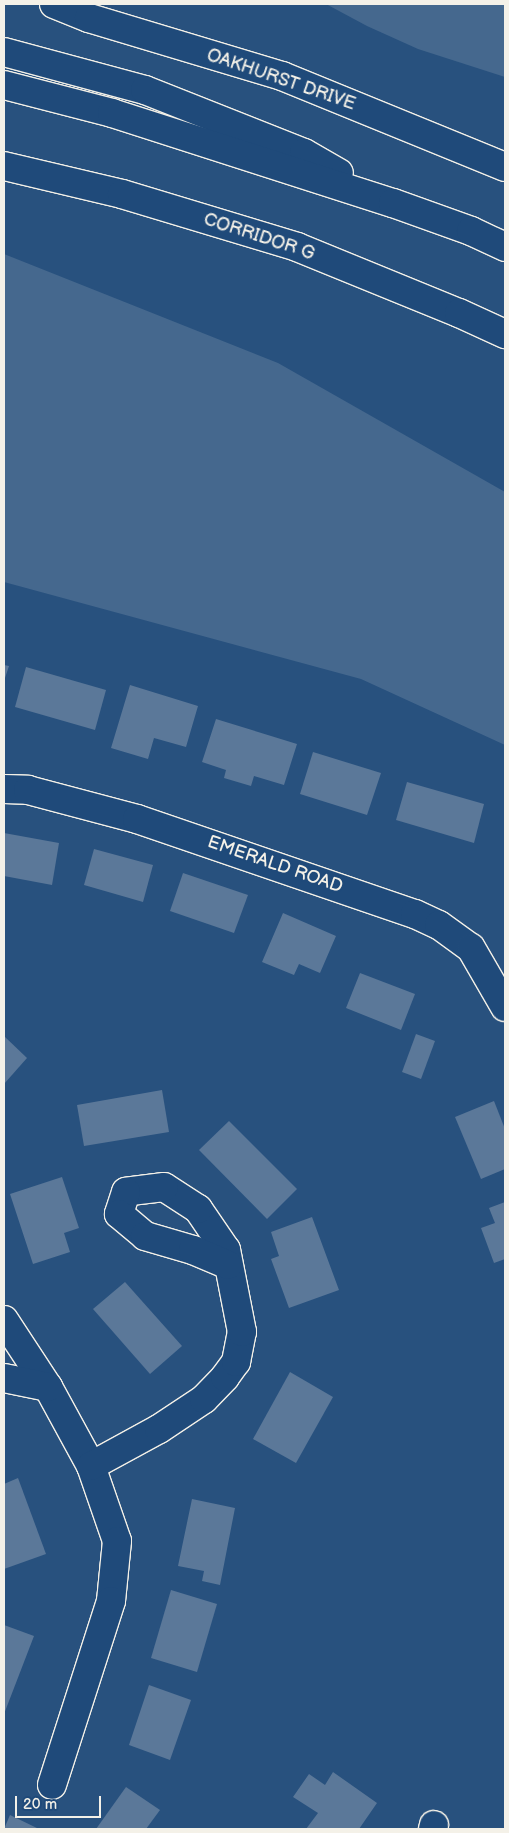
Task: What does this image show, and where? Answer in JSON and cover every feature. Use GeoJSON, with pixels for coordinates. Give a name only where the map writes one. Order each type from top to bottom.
{"type":"FeatureCollection","features":[{"type":"Feature","properties":{"kind":"main road","name":"OAKHURST DRIVE"},"geometry":{"type":"LineString","coordinates":[[54,4],[90,18],[282,76],[505,168]]}},
{"type":"Feature","properties":{"kind":"main road"},"geometry":{"type":"LineString","coordinates":[[4,52],[145,90],[304,153],[393,203]]}},
{"type":"Feature","properties":{"kind":"main road"},"geometry":{"type":"LineString","coordinates":[[4,85],[112,113],[393,203],[471,231],[505,247]]}},
{"type":"Feature","properties":{"kind":"main road","name":"CORRIDOR G"},"geometry":{"type":"LineString","coordinates":[[4,166],[122,194],[297,247],[459,313],[505,334]]}},
{"type":"Feature","properties":{"kind":"main road","name":"EMERALD ROAD"},"geometry":{"type":"LineString","coordinates":[[4,789],[28,790],[137,818],[415,914],[439,925],[471,948],[505,1008]]}},
{"type":"Feature","properties":{"kind":"main road"},"geometry":{"type":"LineString","coordinates":[[91,1466],[159,1429],[204,1399],[236,1362],[242,1332],[228,1264]]}},
{"type":"Feature","properties":{"kind":"main road"},"geometry":{"type":"LineString","coordinates":[[4,1320],[48,1387],[91,1466],[117,1541],[111,1601],[52,1785]]}},
{"type":"Feature","properties":{"kind":"main road"},"geometry":{"type":"LineString","coordinates":[[4,1378],[48,1387]]}},
{"type":"Feature","properties":{"kind":"shaded area"},"geometry":{"type":"Polygon","coordinates":[[[326,4],[505,4],[505,77],[418,49],[367,26],[326,4]]]}},
{"type":"Feature","properties":{"kind":"shaded area"},"geometry":{"type":"Polygon","coordinates":[[[4,254],[278,363],[505,492],[505,745],[361,679],[4,582],[4,254]]]}},
{"type":"Feature","properties":{"kind":"building"},"geometry":{"type":"Polygon","coordinates":[[[4,665],[9,666],[4,681],[4,665]]]}},
{"type":"Feature","properties":{"kind":"building"},"geometry":{"type":"Polygon","coordinates":[[[26,667],[106,690],[95,730],[15,707],[26,667]]]}},
{"type":"Feature","properties":{"kind":"building"},"geometry":{"type":"Polygon","coordinates":[[[130,685],[198,706],[186,747],[154,738],[148,759],[111,748],[130,685]]]}},
{"type":"Feature","properties":{"kind":"building"},"geometry":{"type":"Polygon","coordinates":[[[216,719],[297,744],[284,785],[254,776],[251,786],[224,778],[226,770],[202,762],[216,719]]]}},
{"type":"Feature","properties":{"kind":"building"},"geometry":{"type":"Polygon","coordinates":[[[313,752],[381,773],[367,815],[300,794],[313,752]]]}},
{"type":"Feature","properties":{"kind":"building"},"geometry":{"type":"Polygon","coordinates":[[[407,782],[484,804],[474,843],[396,820],[407,782]]]}},
{"type":"Feature","properties":{"kind":"building"},"geometry":{"type":"Polygon","coordinates":[[[4,833],[59,843],[52,885],[4,876],[4,833]]]}},
{"type":"Feature","properties":{"kind":"building"},"geometry":{"type":"Polygon","coordinates":[[[94,849],[153,865],[143,902],[84,885],[94,849]]]}},
{"type":"Feature","properties":{"kind":"building"},"geometry":{"type":"Polygon","coordinates":[[[183,873],[248,895],[234,933],[170,911],[183,873]]]}},
{"type":"Feature","properties":{"kind":"building"},"geometry":{"type":"Polygon","coordinates":[[[283,913],[336,936],[320,973],[299,964],[294,975],[262,962],[283,913]]]}},
{"type":"Feature","properties":{"kind":"building"},"geometry":{"type":"Polygon","coordinates":[[[360,973],[415,994],[401,1030],[346,1008],[360,973]]]}},
{"type":"Feature","properties":{"kind":"building"},"geometry":{"type":"Polygon","coordinates":[[[416,1034],[435,1041],[421,1079],[402,1072],[416,1034]]]}},
{"type":"Feature","properties":{"kind":"building"},"geometry":{"type":"Polygon","coordinates":[[[4,1036],[27,1058],[4,1084],[4,1036]]]}},
{"type":"Feature","properties":{"kind":"building"},"geometry":{"type":"Polygon","coordinates":[[[162,1090],[169,1132],[84,1146],[77,1105],[162,1090]]]}},
{"type":"Feature","properties":{"kind":"building"},"geometry":{"type":"Polygon","coordinates":[[[494,1101],[505,1129],[505,1169],[481,1179],[455,1117],[494,1101]]]}},
{"type":"Feature","properties":{"kind":"building"},"geometry":{"type":"Polygon","coordinates":[[[229,1121],[297,1189],[267,1219],[199,1150],[229,1121]]]}},
{"type":"Feature","properties":{"kind":"building"},"geometry":{"type":"Polygon","coordinates":[[[62,1177],[79,1228],[64,1233],[70,1252],[33,1264],[10,1194],[62,1177]]]}},
{"type":"Feature","properties":{"kind":"building"},"geometry":{"type":"Polygon","coordinates":[[[505,1202],[505,1259],[494,1263],[481,1228],[495,1223],[489,1208],[505,1202]]]}},
{"type":"Feature","properties":{"kind":"building"},"geometry":{"type":"Polygon","coordinates":[[[312,1217],[339,1290],[289,1308],[271,1259],[279,1256],[271,1232],[312,1217]]]}},
{"type":"Feature","properties":{"kind":"building"},"geometry":{"type":"Polygon","coordinates":[[[125,1282],[182,1346],[150,1374],[93,1309],[125,1282]]]}},
{"type":"Feature","properties":{"kind":"building"},"geometry":{"type":"Polygon","coordinates":[[[290,1372],[333,1397],[296,1463],[253,1439],[290,1372]]]}},
{"type":"Feature","properties":{"kind":"building"},"geometry":{"type":"Polygon","coordinates":[[[18,1478],[46,1554],[4,1569],[4,1484],[18,1478]]]}},
{"type":"Feature","properties":{"kind":"building"},"geometry":{"type":"Polygon","coordinates":[[[192,1499],[235,1508],[220,1585],[202,1581],[204,1571],[178,1566],[192,1499]]]}},
{"type":"Feature","properties":{"kind":"building"},"geometry":{"type":"Polygon","coordinates":[[[171,1590],[217,1604],[197,1672],[151,1658],[171,1590]]]}},
{"type":"Feature","properties":{"kind":"building"},"geometry":{"type":"Polygon","coordinates":[[[4,1625],[34,1636],[4,1714],[4,1625]]]}},
{"type":"Feature","properties":{"kind":"building"},"geometry":{"type":"Polygon","coordinates":[[[149,1685],[191,1700],[170,1760],[129,1745],[149,1685]]]}},
{"type":"Feature","properties":{"kind":"building"},"geometry":{"type":"Polygon","coordinates":[[[333,1772],[377,1803],[359,1829],[306,1829],[318,1813],[293,1797],[309,1774],[325,1785],[333,1772]]]}},
{"type":"Feature","properties":{"kind":"building"},"geometry":{"type":"Polygon","coordinates":[[[126,1787],[160,1810],[146,1829],[96,1829],[126,1787]]]}},
{"type":"Feature","properties":{"kind":"building"},"geometry":{"type":"Polygon","coordinates":[[[10,1815],[39,1829],[4,1829],[10,1815]]]}}]}
